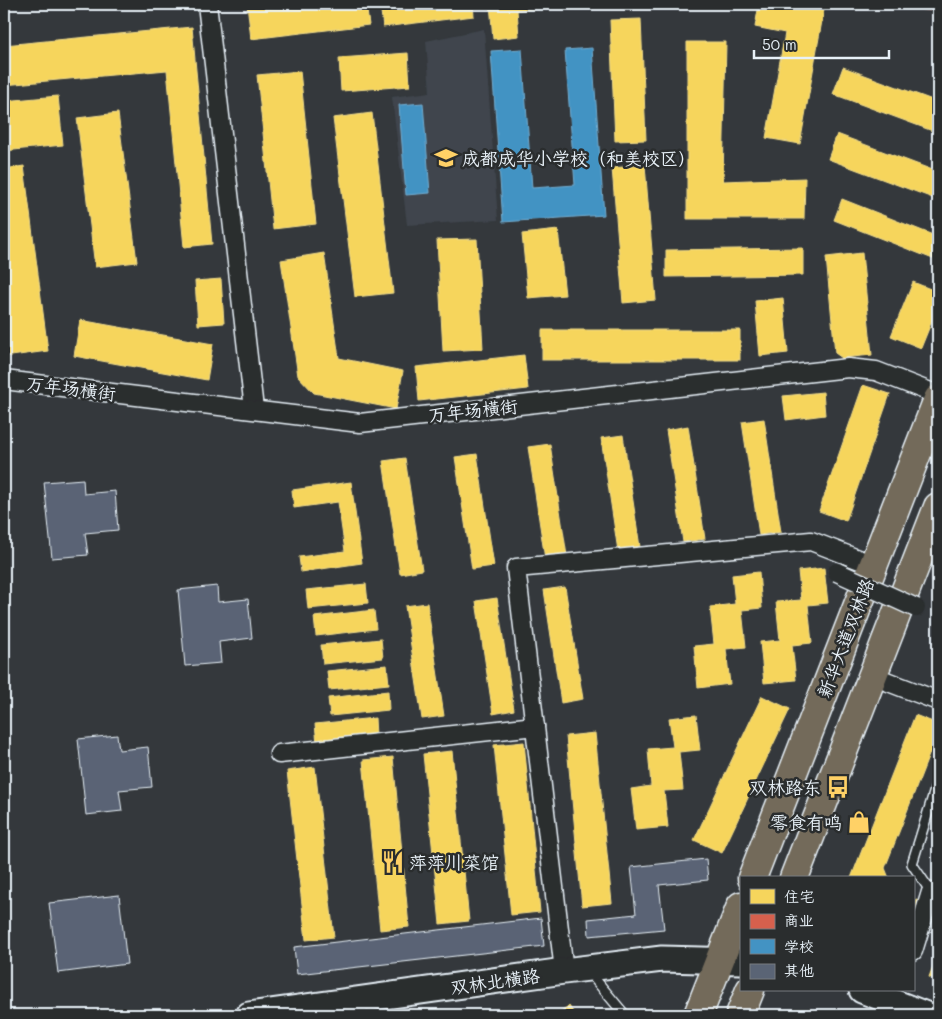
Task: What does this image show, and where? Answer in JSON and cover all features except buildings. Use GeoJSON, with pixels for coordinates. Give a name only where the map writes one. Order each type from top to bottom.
{"type":"FeatureCollection","features":[{"type":"Feature","properties":{"kind":"main road","name":"新华大道双林路"},"geometry":{"type":"LineString","coordinates":[[753,876],[938,397]]}},
{"type":"Feature","properties":{"kind":"main road"},"geometry":{"type":"LineString","coordinates":[[795,876],[938,508]]}},
{"type":"Feature","properties":{"kind":"main road"},"geometry":{"type":"LineString","coordinates":[[698,1015],[730,961],[740,911]]}},
{"type":"Feature","properties":{"kind":"main road"},"geometry":{"type":"LineString","coordinates":[[740,1015],[749,992]]}},
{"type":"Feature","properties":{"kind":"street"},"geometry":{"type":"LineString","coordinates":[[207,4],[254,410]]}},
{"type":"Feature","properties":{"kind":"street","name":"万年场横街"},"geometry":{"type":"LineString","coordinates":[[4,380],[360,423],[848,368],[876,371],[938,397]]}},
{"type":"Feature","properties":{"kind":"street"},"geometry":{"type":"LineString","coordinates":[[575,970],[535,726],[516,568],[811,541],[873,565]]}},
{"type":"Feature","properties":{"kind":"street"},"geometry":{"type":"LineString","coordinates":[[837,572],[916,608]]}},
{"type":"Feature","properties":{"kind":"street"},"geometry":{"type":"LineString","coordinates":[[873,676],[938,701]]}},
{"type":"Feature","properties":{"kind":"street"},"geometry":{"type":"LineString","coordinates":[[278,754],[535,726]]}},
{"type":"Feature","properties":{"kind":"street"},"geometry":{"type":"LineString","coordinates":[[914,948],[935,893]]}},
{"type":"Feature","properties":{"kind":"street","name":"双林北横路"},"geometry":{"type":"LineString","coordinates":[[249,1015],[662,959],[730,961]]}},
{"type":"Feature","properties":{"kind":"street"},"geometry":{"type":"LineString","coordinates":[[873,992],[899,997],[923,1015]]}},
{"type":"Feature","properties":{"kind":"lane"},"geometry":{"type":"LineString","coordinates":[[935,893],[912,864],[938,780]]}},
{"type":"Feature","properties":{"kind":"lane"},"geometry":{"type":"LineString","coordinates":[[575,970],[625,1015]]}},
{"type":"Feature","properties":{"kind":"shaded area","name":"成都成华小学校（和美校区）"},"geometry":{"type":"Polygon","coordinates":[[[484,29],[498,220],[407,225],[392,97],[430,92],[426,41],[484,29]]]}},
{"type":"Feature","properties":{"kind":"place","name":"成都成华小学校（和美校区）"},"geometry":{"type":"Point","coordinates":[446,158]}},
{"type":"Feature","properties":{"kind":"place","name":"双林路东"},"geometry":{"type":"Point","coordinates":[838,787]}},
{"type":"Feature","properties":{"kind":"place","name":"零食有鸣"},"geometry":{"type":"Point","coordinates":[859,822]}},
{"type":"Feature","properties":{"kind":"place","name":"萍萍川菜馆"},"geometry":{"type":"Point","coordinates":[393,862]}}]}
